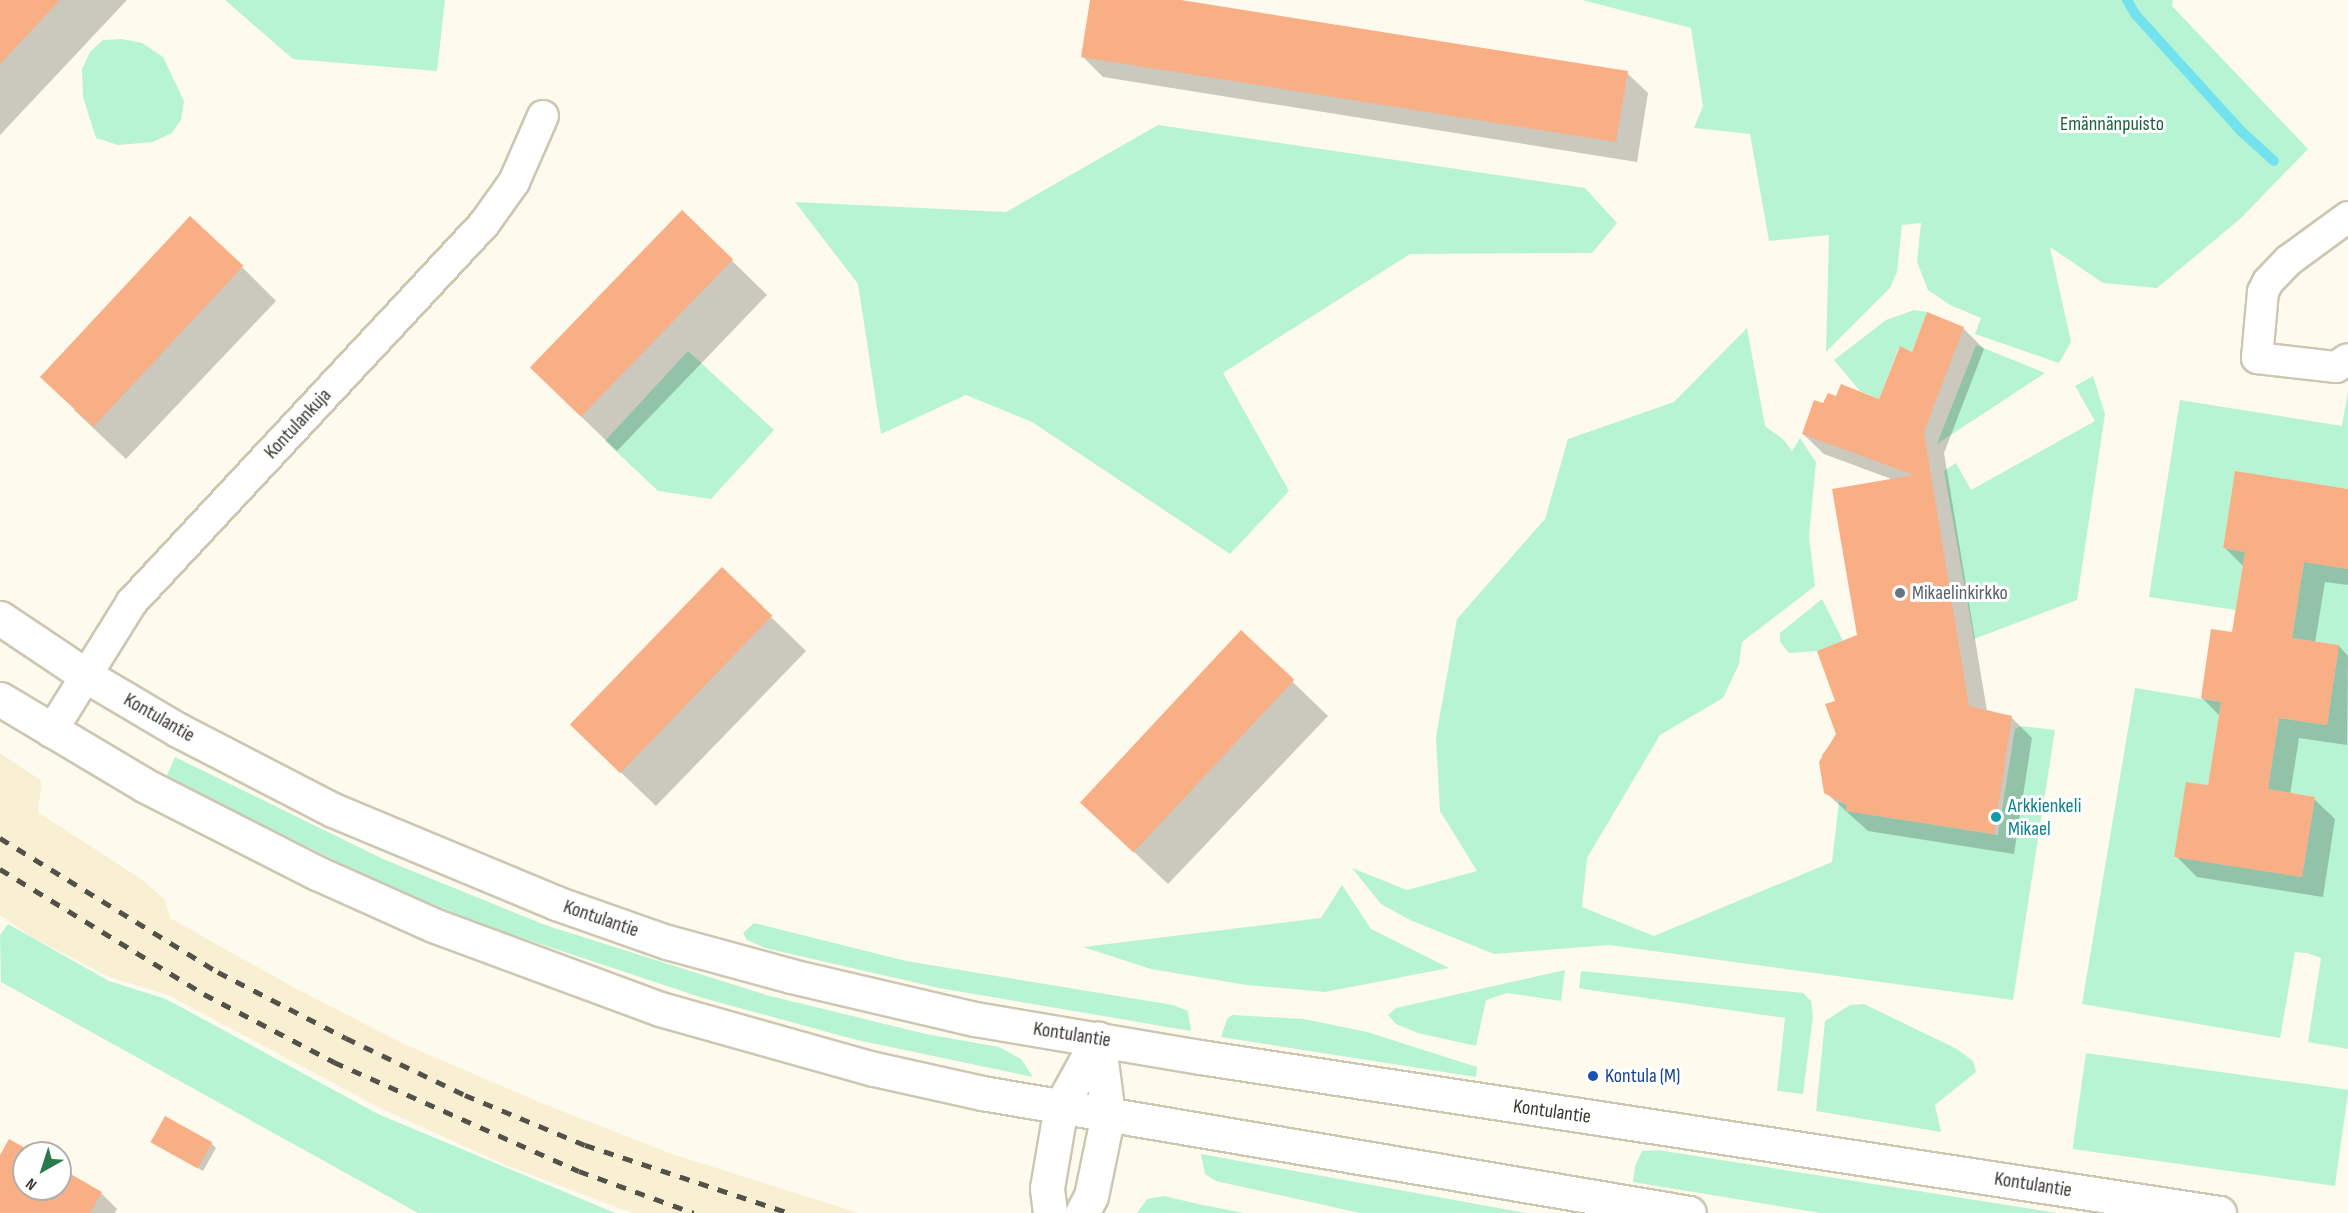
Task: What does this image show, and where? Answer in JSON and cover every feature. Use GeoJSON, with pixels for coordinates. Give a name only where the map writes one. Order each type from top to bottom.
{"type":"FeatureCollection","features":[{"type":"Feature","properties":{"kind":"main road","name":"Kontulantie"},"geometry":{"type":"LineString","coordinates":[[0,618],[84,675],[178,730],[333,810],[556,903],[667,942],[791,976],[975,1019],[2219,1213]]}},
{"type":"Feature","properties":{"kind":"main road"},"geometry":{"type":"LineString","coordinates":[[0,699],[51,732],[317,873],[433,925],[549,970],[660,1009],[863,1066],[1061,1106],[1689,1213]]}},
{"type":"Feature","properties":{"kind":"main road"},"geometry":{"type":"LineString","coordinates":[[1050,1213],[1047,1188],[1061,1106],[1098,1039]]}},
{"type":"Feature","properties":{"kind":"main road"},"geometry":{"type":"LineString","coordinates":[[1082,1213],[1091,1196],[1108,1114],[1098,1039]]}},
{"type":"Feature","properties":{"kind":"street","name":"Kontulankuja"},"geometry":{"type":"LineString","coordinates":[[51,732],[84,675],[132,602],[484,224],[514,182],[543,116]]}},
{"type":"Feature","properties":{"kind":"street"},"geometry":{"type":"LineString","coordinates":[[2348,217],[2289,260],[2268,282],[2263,292],[2257,358],[2336,367],[2348,359]]}},
{"type":"Feature","properties":{"kind":"shaded area"},"geometry":{"type":"Polygon","coordinates":[[[0,753],[42,781],[38,812],[144,881],[165,900],[170,918],[293,987],[404,1044],[539,1102],[672,1154],[859,1213],[632,1213],[508,1166],[380,1108],[168,995],[109,977],[33,938],[0,915],[0,753]]]}},
{"type":"Feature","properties":{"kind":"green space"},"geometry":{"type":"Polygon","coordinates":[[[225,0],[445,0],[437,71],[293,59],[225,0]]]}},
{"type":"Feature","properties":{"kind":"green space","name":"Emännänpuisto"},"geometry":{"type":"Polygon","coordinates":[[[1582,0],[2173,0],[2172,6],[2308,149],[2240,219],[2157,288],[2103,283],[2050,247],[2071,342],[2059,363],[1975,334],[1981,318],[1950,305],[1928,290],[1917,262],[1921,223],[1902,225],[1897,272],[1890,288],[1826,352],[1829,235],[1769,241],[1750,134],[1694,128],[1703,106],[1691,28],[1582,0]]]}},
{"type":"Feature","properties":{"kind":"green space"},"geometry":{"type":"Polygon","coordinates":[[[122,39],[142,43],[163,57],[184,101],[181,120],[172,133],[153,142],[118,145],[96,138],[83,97],[82,69],[90,52],[103,40],[122,39]]]}},
{"type":"Feature","properties":{"kind":"green space"},"geometry":{"type":"Polygon","coordinates":[[[1158,125],[1585,188],[1617,223],[1592,253],[1410,254],[1223,373],[1289,491],[1230,554],[1032,422],[966,395],[881,434],[858,284],[795,202],[1006,212],[1158,125]]]}},
{"type":"Feature","properties":{"kind":"green space"},"geometry":{"type":"Polygon","coordinates":[[[1914,310],[1927,312],[1912,352],[1899,347],[1879,399],[1860,391],[1834,360],[1886,320],[1914,310]]]}},
{"type":"Feature","properties":{"kind":"green space"},"geometry":{"type":"Polygon","coordinates":[[[1747,328],[1765,426],[1784,440],[1792,451],[1800,438],[1816,462],[1809,536],[1815,586],[1742,642],[1739,664],[1723,698],[1660,735],[1587,858],[1582,907],[1654,936],[1832,862],[1839,802],[1847,805],[1846,811],[1998,835],[2015,729],[2021,726],[2055,730],[2013,1000],[1609,945],[1494,954],[1410,920],[1381,904],[1352,868],[1407,890],[1477,871],[1440,811],[1436,737],[1457,619],[1545,519],[1568,439],[1674,402],[1747,328]]]}},
{"type":"Feature","properties":{"kind":"green space"},"geometry":{"type":"Polygon","coordinates":[[[1976,345],[2045,373],[1937,444],[1976,345]]]}},
{"type":"Feature","properties":{"kind":"green space"},"geometry":{"type":"Polygon","coordinates":[[[688,351],[774,430],[711,499],[658,491],[605,441],[688,351]]]}},
{"type":"Feature","properties":{"kind":"green space"},"geometry":{"type":"Polygon","coordinates":[[[2093,376],[2105,414],[2077,600],[1974,639],[1944,471],[1956,463],[1971,490],[2095,421],[2075,386],[2093,376]]]}},
{"type":"Feature","properties":{"kind":"green space"},"geometry":{"type":"Polygon","coordinates":[[[2348,391],[2348,489],[2235,472],[2223,548],[2245,552],[2236,610],[2149,597],[2180,400],[2342,426],[2348,391]]]}},
{"type":"Feature","properties":{"kind":"green space"},"geometry":{"type":"Polygon","coordinates":[[[2304,562],[2348,569],[2348,1049],[2308,1042],[2321,958],[2307,953],[2295,952],[2280,1038],[2082,1004],[2135,688],[2221,702],[2208,785],[2174,857],[2302,877],[2315,797],[2268,789],[2279,718],[2327,725],[2339,645],[2292,638],[2304,562]]]}},
{"type":"Feature","properties":{"kind":"green space"},"geometry":{"type":"Polygon","coordinates":[[[1822,599],[1843,641],[1817,651],[1789,653],[1780,642],[1780,633],[1822,599]]]}},
{"type":"Feature","properties":{"kind":"green space"},"geometry":{"type":"Polygon","coordinates":[[[175,757],[383,859],[545,925],[766,995],[926,1034],[999,1047],[1021,1059],[1033,1077],[857,1040],[703,998],[486,926],[379,882],[166,777],[175,757]]]}},
{"type":"Feature","properties":{"kind":"green space"},"geometry":{"type":"Polygon","coordinates":[[[1342,885],[1371,929],[1449,968],[1325,992],[1247,985],[1151,969],[1083,947],[1321,918],[1342,885]]]}},
{"type":"Feature","properties":{"kind":"green space"},"geometry":{"type":"Polygon","coordinates":[[[754,923],[906,961],[1173,1005],[1188,1011],[1191,1031],[939,988],[765,948],[747,940],[743,933],[754,923]]]}},
{"type":"Feature","properties":{"kind":"green space"},"geometry":{"type":"Polygon","coordinates":[[[8,924],[109,981],[166,999],[378,1114],[615,1213],[418,1213],[1,982],[0,935],[8,924]]]}},
{"type":"Feature","properties":{"kind":"green space"},"geometry":{"type":"Polygon","coordinates":[[[1565,970],[1561,1001],[1507,993],[1486,1000],[1476,1046],[1418,1033],[1396,1024],[1388,1015],[1396,1008],[1565,970]]]}},
{"type":"Feature","properties":{"kind":"green space"},"geometry":{"type":"Polygon","coordinates":[[[1581,971],[1803,993],[1811,1001],[1813,1016],[1803,1094],[1777,1091],[1785,1018],[1583,989],[1579,988],[1581,971]]]}},
{"type":"Feature","properties":{"kind":"green space"},"geometry":{"type":"Polygon","coordinates":[[[1864,1004],[1957,1049],[1973,1061],[1976,1072],[1935,1105],[1941,1132],[1816,1111],[1825,1021],[1850,1005],[1864,1004]]]}},
{"type":"Feature","properties":{"kind":"green space"},"geometry":{"type":"Polygon","coordinates":[[[1232,1015],[1304,1019],[1367,1032],[1477,1067],[1476,1077],[1221,1037],[1227,1019],[1232,1015]]]}},
{"type":"Feature","properties":{"kind":"green space"},"geometry":{"type":"Polygon","coordinates":[[[2086,1053],[2348,1090],[2335,1186],[2073,1149],[2086,1053]]]}},
{"type":"Feature","properties":{"kind":"green space"},"geometry":{"type":"Polygon","coordinates":[[[1658,1150],[2057,1213],[1821,1213],[1633,1182],[1635,1166],[1642,1151],[1658,1150]]]}},
{"type":"Feature","properties":{"kind":"green space"},"geometry":{"type":"Polygon","coordinates":[[[1201,1154],[1526,1213],[1360,1213],[1216,1181],[1205,1174],[1201,1154]]]}},
{"type":"Feature","properties":{"kind":"green space"},"geometry":{"type":"Polygon","coordinates":[[[1164,1196],[1244,1213],[1137,1213],[1147,1199],[1164,1196]]]}},
{"type":"Feature","properties":{"kind":"building"},"geometry":{"type":"Polygon","coordinates":[[[0,0],[60,0],[0,64],[0,0]]]}},
{"type":"Feature","properties":{"kind":"building"},"geometry":{"type":"Polygon","coordinates":[[[1090,0],[1181,0],[1628,71],[1616,142],[1081,57],[1090,0]]]}},
{"type":"Feature","properties":{"kind":"building"},"geometry":{"type":"Polygon","coordinates":[[[682,210],[733,259],[581,417],[530,368],[682,210]]]}},
{"type":"Feature","properties":{"kind":"building"},"geometry":{"type":"Polygon","coordinates":[[[190,216],[243,266],[93,427],[40,377],[190,216]]]}},
{"type":"Feature","properties":{"kind":"building","name":"Mikaelinkirkko"},"geometry":{"type":"Polygon","coordinates":[[[1927,312],[1964,327],[1924,432],[1969,706],[2012,716],[1994,834],[1846,811],[1847,805],[1824,793],[1819,762],[1836,734],[1825,704],[1835,701],[1817,651],[1857,635],[1832,489],[1914,475],[1802,434],[1814,400],[1823,403],[1828,393],[1836,396],[1841,384],[1879,399],[1900,346],[1912,352],[1927,312]]]}},
{"type":"Feature","properties":{"kind":"building"},"geometry":{"type":"Polygon","coordinates":[[[2235,471],[2348,489],[2348,569],[2304,562],[2292,638],[2339,645],[2327,725],[2279,718],[2268,789],[2315,797],[2302,877],[2174,857],[2186,782],[2208,785],[2221,702],[2201,698],[2211,629],[2232,632],[2245,552],[2223,548],[2235,471]]]}},
{"type":"Feature","properties":{"kind":"building"},"geometry":{"type":"Polygon","coordinates":[[[722,567],[772,616],[620,773],[570,725],[722,567]]]}},
{"type":"Feature","properties":{"kind":"building"},"geometry":{"type":"Polygon","coordinates":[[[1241,630],[1294,680],[1133,852],[1080,803],[1241,630]]]}},
{"type":"Feature","properties":{"kind":"building"},"geometry":{"type":"Polygon","coordinates":[[[165,1116],[212,1142],[198,1168],[150,1142],[165,1116]]]}},
{"type":"Feature","properties":{"kind":"building"},"geometry":{"type":"Polygon","coordinates":[[[9,1139],[13,1141],[12,1201],[72,1201],[72,1175],[102,1192],[90,1213],[0,1213],[0,1155],[9,1139]]]}},
{"type":"Feature","properties":{"kind":"waterway"},"geometry":{"type":"LineString","coordinates":[[2127,0],[2135,14],[2242,132],[2274,161]]}},
{"type":"Feature","properties":{"kind":"railway"},"geometry":{"type":"LineString","coordinates":[[0,838],[218,972],[346,1038],[465,1095],[585,1145],[789,1213]]}},
{"type":"Feature","properties":{"kind":"railway"},"geometry":{"type":"LineString","coordinates":[[0,869],[204,994],[334,1062],[579,1171],[694,1213]]}},
{"type":"Feature","properties":{"kind":"place","name":"Mikaelinkirkko"},"geometry":{"type":"Point","coordinates":[1900,593]}},
{"type":"Feature","properties":{"kind":"place","name":"Arkkienkeli Mikael"},"geometry":{"type":"Point","coordinates":[1996,817]}},
{"type":"Feature","properties":{"kind":"place","name":"Kontula (M)"},"geometry":{"type":"Point","coordinates":[1593,1076]}}]}
